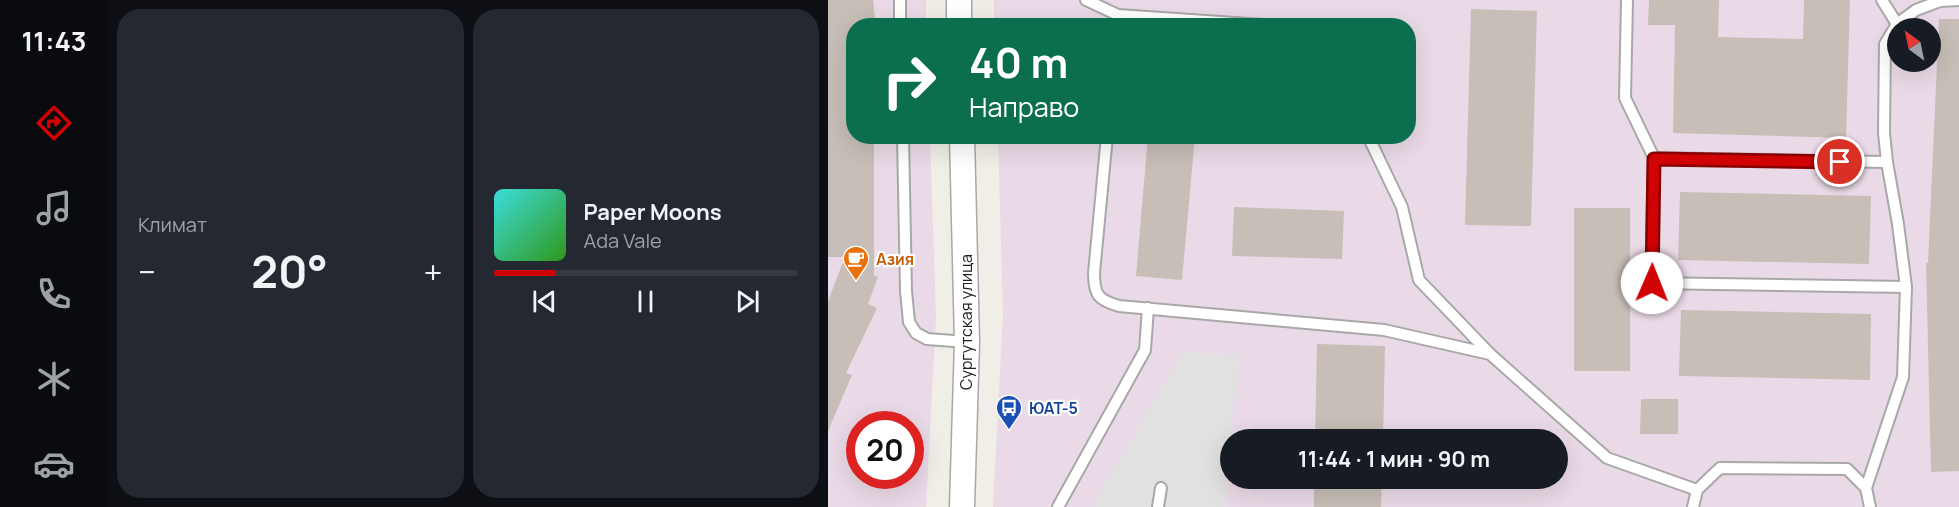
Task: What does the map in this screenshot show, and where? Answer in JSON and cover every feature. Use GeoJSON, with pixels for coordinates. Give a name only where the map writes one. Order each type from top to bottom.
{"type":"FeatureCollection","features":[{"type":"Feature","properties":{"kind":"street"},"geometry":{"type":"LineString","coordinates":[[959,0],[959,18]]}},
{"type":"Feature","properties":{"kind":"street","name":"Сургутская улица"},"geometry":{"type":"LineString","coordinates":[[962,144],[967,342],[962,507]]}},
{"type":"Feature","properties":{"kind":"lane"},"geometry":{"type":"LineString","coordinates":[[900,0],[900,18]]}},
{"type":"Feature","properties":{"kind":"lane"},"geometry":{"type":"LineString","coordinates":[[1086,0],[1115,18]]}},
{"type":"Feature","properties":{"kind":"lane"},"geometry":{"type":"LineString","coordinates":[[1627,0],[1625,98],[1654,159],[1652,283],[1906,287]]}},
{"type":"Feature","properties":{"kind":"lane"},"geometry":{"type":"LineString","coordinates":[[1882,0],[1893,18]]}},
{"type":"Feature","properties":{"kind":"lane"},"geometry":{"type":"LineString","coordinates":[[1905,18],[1916,10],[1940,0],[1959,0]]}},
{"type":"Feature","properties":{"kind":"lane"},"geometry":{"type":"LineString","coordinates":[[1870,507],[1866,488],[1903,377],[1906,287],[1884,133],[1885,44],[1887,41]]}},
{"type":"Feature","properties":{"kind":"lane"},"geometry":{"type":"LineString","coordinates":[[903,144],[906,291],[909,322],[916,333],[927,339],[967,342]]}},
{"type":"Feature","properties":{"kind":"lane"},"geometry":{"type":"LineString","coordinates":[[1106,144],[1094,289],[1104,301],[1119,306],[1384,330],[1490,354]]}},
{"type":"Feature","properties":{"kind":"lane"},"geometry":{"type":"LineString","coordinates":[[1372,144],[1402,207],[1419,280],[1490,354],[1607,458],[1697,490]]}},
{"type":"Feature","properties":{"kind":"lane"},"geometry":{"type":"LineString","coordinates":[[1654,159],[1887,162]]}},
{"type":"Feature","properties":{"kind":"lane"},"geometry":{"type":"LineString","coordinates":[[1058,507],[1145,350],[1148,309]]}},
{"type":"Feature","properties":{"kind":"lane"},"geometry":{"type":"LineString","coordinates":[[1693,507],[1697,490],[1720,468],[1846,469],[1866,488]]}},
{"type":"Feature","properties":{"kind":"lane"},"geometry":{"type":"LineString","coordinates":[[1158,507],[1161,488]]}},
{"type":"Feature","properties":{"kind":"shaded area"},"geometry":{"type":"Polygon","coordinates":[[[828,0],[926,0],[926,18],[846,18],[846,144],[930,144],[936,317],[926,507],[828,507],[828,0]]]}},
{"type":"Feature","properties":{"kind":"shaded area"},"geometry":{"type":"Polygon","coordinates":[[[994,0],[1959,0],[1959,507],[993,507],[1003,314],[998,144],[1416,144],[1416,18],[994,18],[994,0]]]}},
{"type":"Feature","properties":{"kind":"shaded area"},"geometry":{"type":"Polygon","coordinates":[[[1183,352],[1238,356],[1232,429],[1220,429],[1220,489],[1227,489],[1226,507],[1092,507],[1183,352]]]}},
{"type":"Feature","properties":{"kind":"building"},"geometry":{"type":"Polygon","coordinates":[[[828,0],[873,0],[875,18],[846,18],[846,144],[874,144],[874,276],[878,277],[868,304],[877,308],[846,373],[852,375],[828,431],[828,301],[845,257],[828,257],[828,0]]]}},
{"type":"Feature","properties":{"kind":"building"},"geometry":{"type":"Polygon","coordinates":[[[1649,0],[1719,0],[1718,37],[1803,39],[1804,0],[1850,0],[1846,138],[1673,133],[1675,25],[1648,25],[1649,0]]]}},
{"type":"Feature","properties":{"kind":"building"},"geometry":{"type":"Polygon","coordinates":[[[1471,9],[1537,11],[1531,226],[1465,225],[1471,9]]]}},
{"type":"Feature","properties":{"kind":"building"},"geometry":{"type":"Polygon","coordinates":[[[1941,19],[1959,19],[1959,471],[1931,472],[1926,263],[1928,263],[1937,72],[1941,72],[1941,19]]]}},
{"type":"Feature","properties":{"kind":"building"},"geometry":{"type":"Polygon","coordinates":[[[1147,144],[1194,144],[1182,280],[1136,276],[1147,144]]]}},
{"type":"Feature","properties":{"kind":"building"},"geometry":{"type":"Polygon","coordinates":[[[1680,192],[1871,196],[1869,264],[1678,260],[1680,192]]]}},
{"type":"Feature","properties":{"kind":"building"},"geometry":{"type":"Polygon","coordinates":[[[1234,207],[1344,211],[1342,259],[1232,256],[1234,207]]]}},
{"type":"Feature","properties":{"kind":"building"},"geometry":{"type":"Polygon","coordinates":[[[1574,208],[1630,208],[1630,371],[1574,371],[1574,208]]]}},
{"type":"Feature","properties":{"kind":"building"},"geometry":{"type":"Polygon","coordinates":[[[1681,310],[1871,314],[1870,380],[1679,376],[1681,310]]]}},
{"type":"Feature","properties":{"kind":"building"},"geometry":{"type":"Polygon","coordinates":[[[1317,344],[1385,346],[1383,429],[1315,429],[1317,344]]]}},
{"type":"Feature","properties":{"kind":"building"},"geometry":{"type":"Polygon","coordinates":[[[1641,399],[1678,399],[1678,434],[1640,434],[1641,399]]]}},
{"type":"Feature","properties":{"kind":"building"},"geometry":{"type":"Polygon","coordinates":[[[1314,489],[1382,489],[1381,507],[1314,507],[1314,489]]]}},
{"type":"Feature","properties":{"kind":"place","name":"Азия"},"geometry":{"type":"Point","coordinates":[856,282]}},
{"type":"Feature","properties":{"kind":"place","name":"ЮАТ-5"},"geometry":{"type":"Point","coordinates":[1009,431]}},
{"type":"Feature","properties":{"kind":"route"},"geometry":{"type":"LineString","coordinates":[[1652,283],[1654,159],[1840,162]]}}]}
